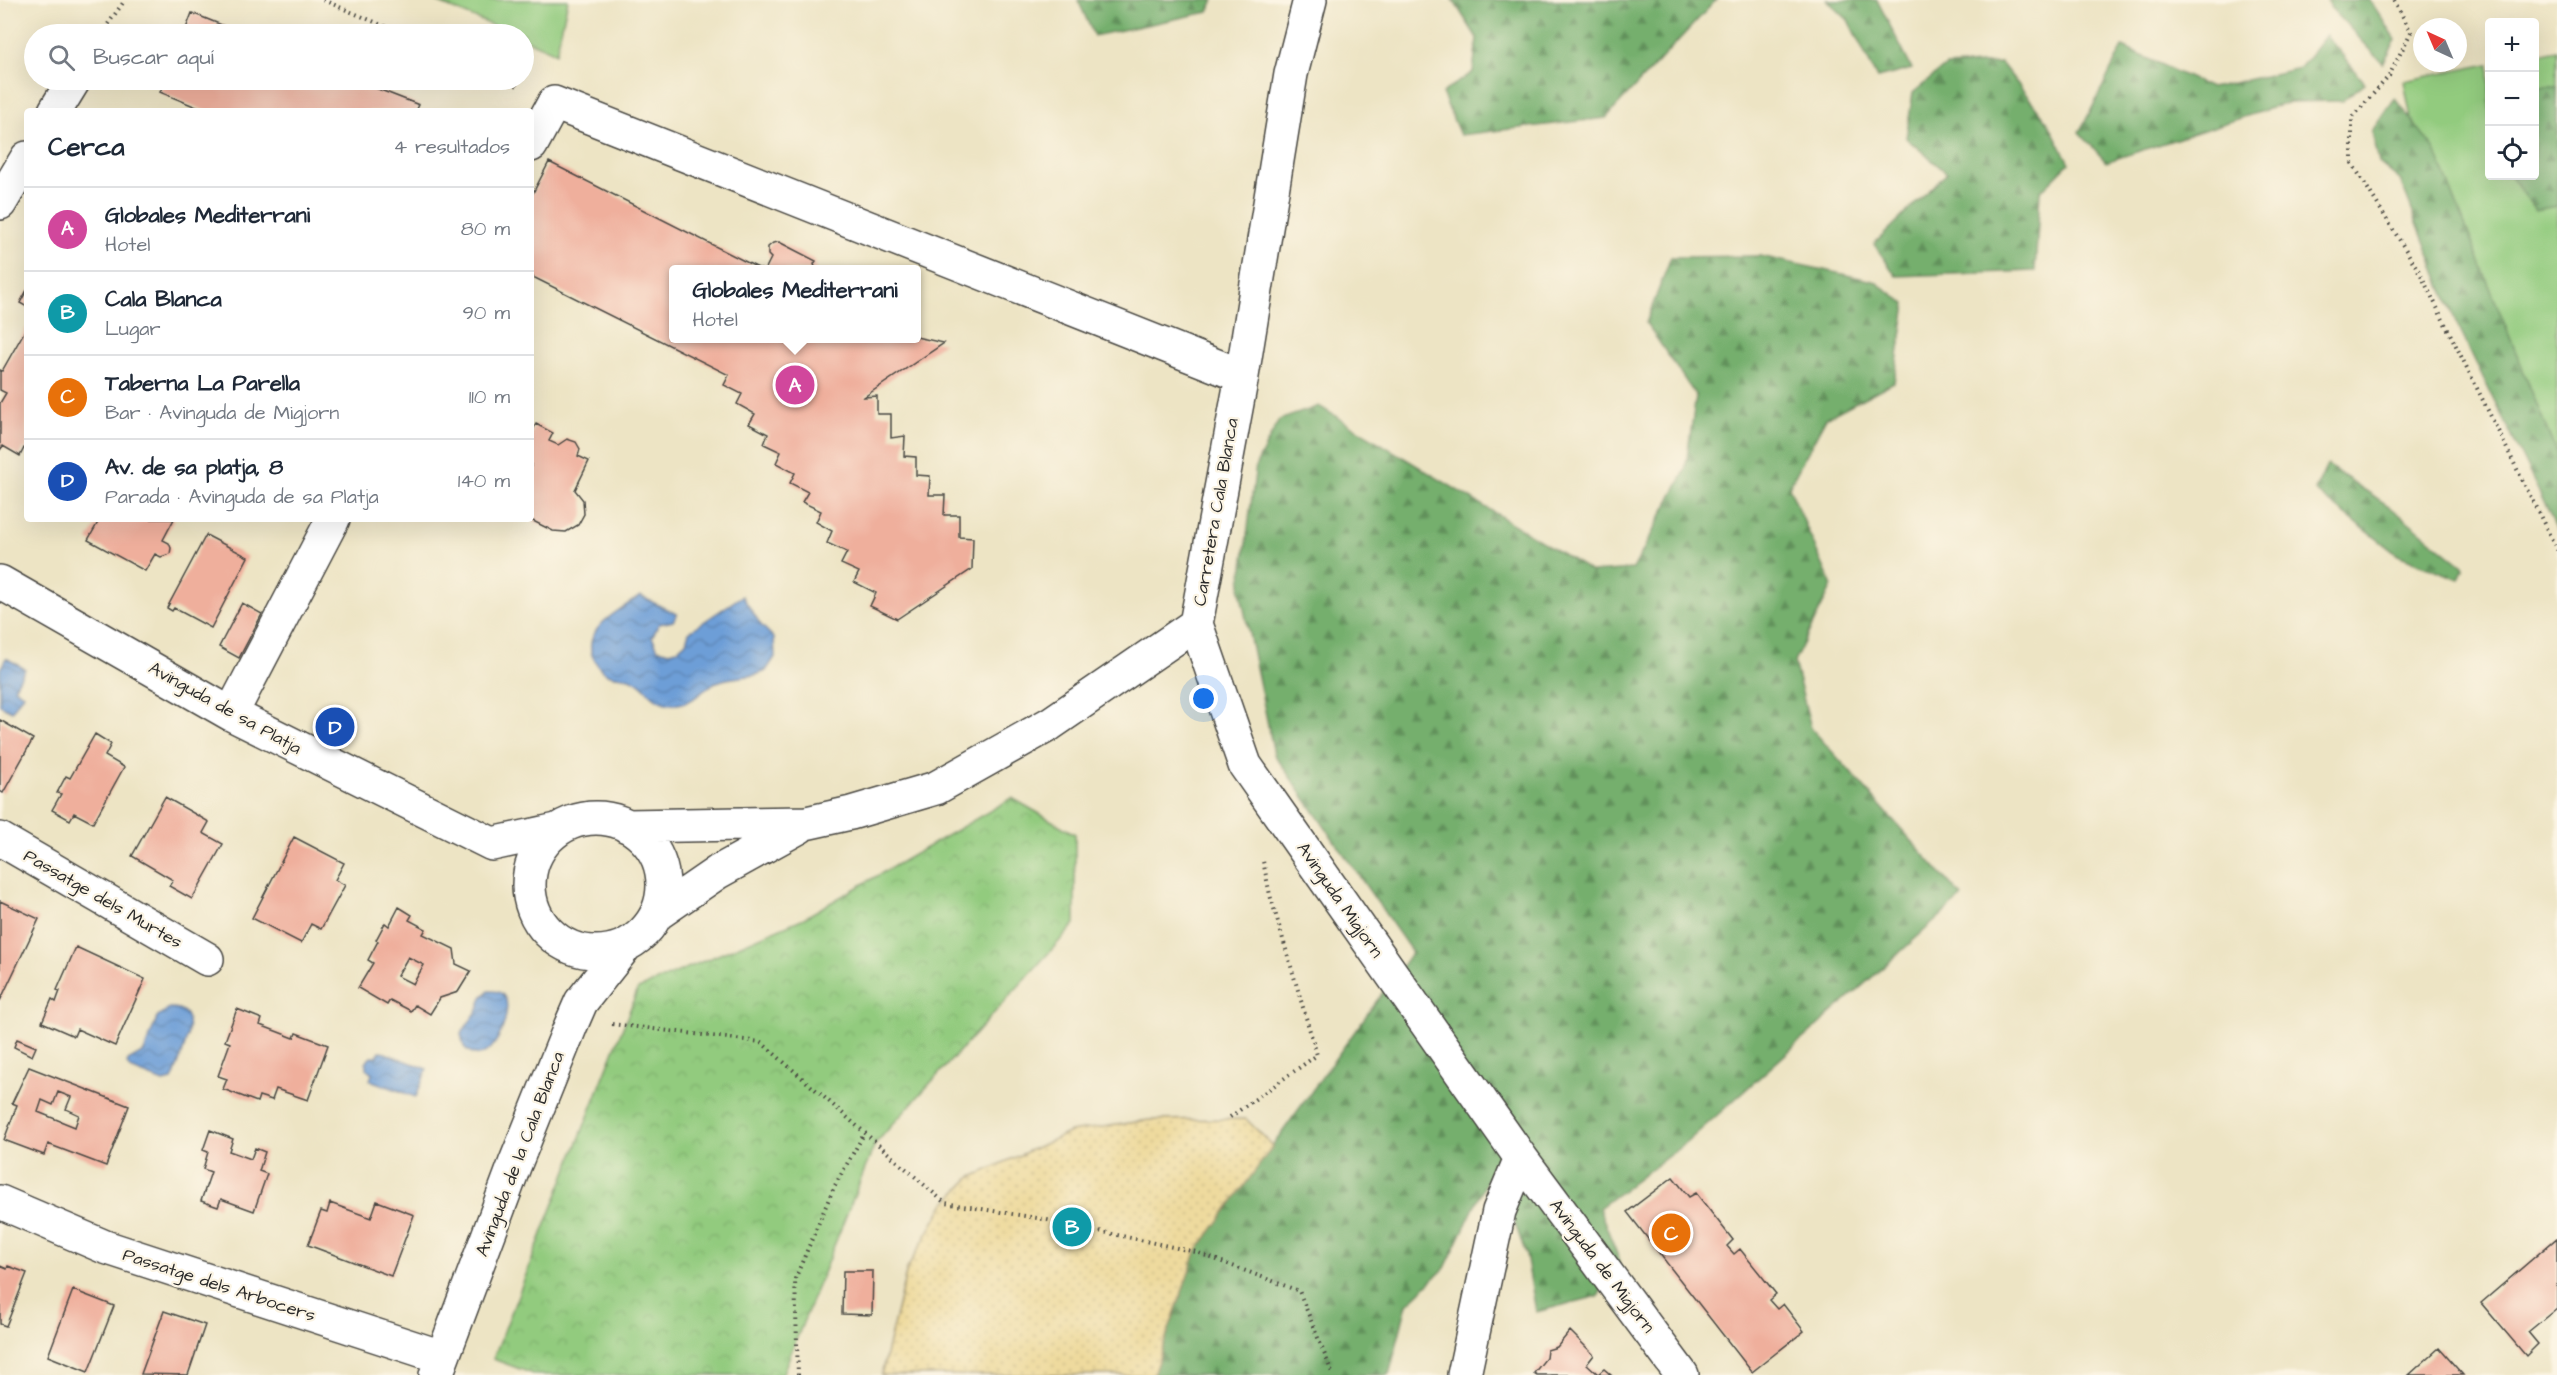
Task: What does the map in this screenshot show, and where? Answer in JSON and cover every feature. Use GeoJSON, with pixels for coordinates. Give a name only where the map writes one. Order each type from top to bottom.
{"type":"FeatureCollection","features":[{"type":"Feature","properties":{"kind":"street","name":"Carretera Cala Blanca"},"geometry":{"type":"LineString","coordinates":[[627,826],[806,824],[936,788],[1050,724],[1196,624],[1242,376],[1291,74],[1310,0]]}},
{"type":"Feature","properties":{"kind":"street"},"geometry":{"type":"LineString","coordinates":[[57,108],[68,90]]}},
{"type":"Feature","properties":{"kind":"street"},"geometry":{"type":"LineString","coordinates":[[534,140],[554,103],[1242,376]]}},
{"type":"Feature","properties":{"kind":"street"},"geometry":{"type":"LineString","coordinates":[[0,203],[24,163]]}},
{"type":"Feature","properties":{"kind":"street"},"geometry":{"type":"LineString","coordinates":[[231,714],[331,522]]}},
{"type":"Feature","properties":{"kind":"street","name":"Avinguda de sa Platja"},"geometry":{"type":"LineString","coordinates":[[0,582],[231,714],[492,844],[557,830]]}},
{"type":"Feature","properties":{"kind":"street","name":"Avinguda Migjorn"},"geometry":{"type":"LineString","coordinates":[[1196,624],[1245,765],[1521,1158]]}},
{"type":"Feature","properties":{"kind":"street"},"geometry":{"type":"LineString","coordinates":[[599,818],[627,826],[640,834],[654,850],[662,871],[663,893],[657,914],[644,932],[626,945],[605,951],[582,950],[562,942],[545,928],[533,909],[529,888],[532,866],[542,846],[557,830],[577,820],[599,818]]}},
{"type":"Feature","properties":{"kind":"street","name":"Carretera Cala Blanca"},"geometry":{"type":"LineString","coordinates":[[657,914],[718,872],[806,824]]}},
{"type":"Feature","properties":{"kind":"street","name":"Passatge dels Murtes"},"geometry":{"type":"LineString","coordinates":[[0,839],[207,959]]}},
{"type":"Feature","properties":{"kind":"street","name":"Avinguda de la Cala Blanca"},"geometry":{"type":"LineString","coordinates":[[439,1366],[515,1164],[571,1024],[581,1002],[626,945]]}},
{"type":"Feature","properties":{"kind":"street"},"geometry":{"type":"LineString","coordinates":[[1464,1375],[1499,1211],[1521,1158]]}},
{"type":"Feature","properties":{"kind":"street","name":"Avinguda de Migjorn"},"geometry":{"type":"LineString","coordinates":[[1521,1158],[1682,1375]]}},
{"type":"Feature","properties":{"kind":"street","name":"Passatge dels Arbocers"},"geometry":{"type":"LineString","coordinates":[[0,1202],[105,1247],[439,1366]]}},
{"type":"Feature","properties":{"kind":"path"},"geometry":{"type":"LineString","coordinates":[[108,24],[125,0]]}},
{"type":"Feature","properties":{"kind":"path"},"geometry":{"type":"LineString","coordinates":[[323,0],[379,24]]}},
{"type":"Feature","properties":{"kind":"path"},"geometry":{"type":"LineString","coordinates":[[2394,0],[2411,32],[2389,76],[2352,118],[2352,163],[2420,273],[2557,550]]}},
{"type":"Feature","properties":{"kind":"path"},"geometry":{"type":"LineString","coordinates":[[1230,1117],[1317,1055],[1270,895],[1262,852]]}},
{"type":"Feature","properties":{"kind":"path"},"geometry":{"type":"LineString","coordinates":[[606,1023],[762,1042],[945,1203],[1043,1219],[1196,1252],[1299,1291],[1334,1375]]}},
{"type":"Feature","properties":{"kind":"path"},"geometry":{"type":"LineString","coordinates":[[798,1375],[795,1279],[834,1188],[864,1134]]}},
{"type":"Feature","properties":{"kind":"green space"},"geometry":{"type":"Polygon","coordinates":[[[432,0],[568,0],[556,53],[534,43],[534,24],[489,24],[432,0]]]}},
{"type":"Feature","properties":{"kind":"green space"},"geometry":{"type":"Polygon","coordinates":[[[1078,0],[1214,0],[1208,12],[1094,36],[1078,0]]]}},
{"type":"Feature","properties":{"kind":"green space"},"geometry":{"type":"Polygon","coordinates":[[[1453,0],[1716,0],[1606,118],[1460,135],[1442,93],[1473,72],[1477,38],[1453,0]]]}},
{"type":"Feature","properties":{"kind":"green space"},"geometry":{"type":"Polygon","coordinates":[[[1827,0],[1877,0],[1912,69],[1877,78],[1848,20],[1827,0]]]}},
{"type":"Feature","properties":{"kind":"green space"},"geometry":{"type":"Polygon","coordinates":[[[2327,0],[2370,0],[2396,40],[2383,63],[2330,7],[2327,0]]]}},
{"type":"Feature","properties":{"kind":"green space"},"geometry":{"type":"Polygon","coordinates":[[[2326,35],[2365,83],[2342,101],[2290,102],[2106,162],[2079,132],[2123,47],[2211,88],[2300,68],[2326,35]]]}},
{"type":"Feature","properties":{"kind":"green space"},"geometry":{"type":"Polygon","coordinates":[[[2557,50],[2557,504],[2425,195],[2404,81],[2449,72],[2467,72],[2467,68],[2485,65],[2485,180],[2539,180],[2539,54],[2557,50]]]}},
{"type":"Feature","properties":{"kind":"green space"},"geometry":{"type":"Polygon","coordinates":[[[2001,63],[2048,122],[2069,163],[2040,192],[2035,271],[1896,276],[1874,244],[1947,173],[1906,138],[1913,93],[1946,66],[2001,63]]]}},
{"type":"Feature","properties":{"kind":"green space"},"geometry":{"type":"Polygon","coordinates":[[[2557,87],[2557,206],[2535,210],[2514,180],[2539,180],[2539,89],[2557,87]]]}},
{"type":"Feature","properties":{"kind":"green space"},"geometry":{"type":"Polygon","coordinates":[[[2395,98],[2435,150],[2557,455],[2557,529],[2455,320],[2400,180],[2379,163],[2372,131],[2395,98]]]}},
{"type":"Feature","properties":{"kind":"green space"},"geometry":{"type":"Polygon","coordinates":[[[1760,256],[1874,281],[1906,304],[1894,382],[1826,418],[1789,487],[1832,586],[1794,662],[1811,728],[1962,897],[1687,1142],[1599,1208],[1620,1262],[1598,1296],[1536,1312],[1526,1254],[1494,1166],[1445,1268],[1407,1304],[1389,1375],[1153,1375],[1196,1252],[1412,952],[1274,754],[1240,590],[1256,465],[1279,420],[1319,406],[1592,572],[1633,569],[1685,471],[1696,396],[1646,323],[1671,257],[1760,256]]]}},
{"type":"Feature","properties":{"kind":"green space"},"geometry":{"type":"Polygon","coordinates":[[[2327,465],[2389,506],[2464,567],[2459,579],[2398,555],[2315,491],[2327,465]]]}},
{"type":"Feature","properties":{"kind":"green space"},"geometry":{"type":"Polygon","coordinates":[[[1012,798],[1075,834],[1075,924],[875,1144],[782,1375],[536,1375],[493,1359],[638,989],[804,918],[1012,798]]]}},
{"type":"Feature","properties":{"kind":"sand"},"geometry":{"type":"Polygon","coordinates":[[[1246,1119],[1273,1146],[1196,1252],[1153,1375],[881,1375],[907,1269],[945,1203],[970,1178],[1070,1132],[1149,1120],[1246,1119]]]}},
{"type":"Feature","properties":{"kind":"water"},"geometry":{"type":"Polygon","coordinates":[[[640,596],[677,614],[673,621],[659,624],[652,637],[658,649],[669,652],[677,650],[686,642],[689,632],[742,596],[761,625],[774,638],[775,657],[766,671],[717,682],[684,703],[662,702],[638,682],[625,677],[609,675],[598,665],[592,655],[591,645],[598,627],[640,596]]]}},
{"type":"Feature","properties":{"kind":"water"},"geometry":{"type":"Polygon","coordinates":[[[6,658],[25,669],[14,688],[23,694],[12,711],[0,705],[0,669],[6,658]]]}},
{"type":"Feature","properties":{"kind":"water"},"geometry":{"type":"Polygon","coordinates":[[[489,991],[498,992],[505,998],[506,1015],[498,1038],[491,1048],[483,1053],[474,1054],[464,1047],[461,1034],[478,1010],[482,997],[489,991]]]}},
{"type":"Feature","properties":{"kind":"water"},"geometry":{"type":"Polygon","coordinates":[[[169,1008],[180,1010],[186,1015],[188,1034],[172,1080],[163,1082],[130,1069],[127,1064],[128,1061],[144,1052],[157,1018],[169,1008]]]}},
{"type":"Feature","properties":{"kind":"water"},"geometry":{"type":"Polygon","coordinates":[[[380,1051],[427,1069],[416,1097],[370,1080],[372,1074],[366,1069],[366,1062],[371,1057],[377,1057],[380,1051]]]}},
{"type":"Feature","properties":{"kind":"building"},"geometry":{"type":"Polygon","coordinates":[[[192,13],[219,24],[188,24],[192,13]]]}},
{"type":"Feature","properties":{"kind":"building"},"geometry":{"type":"Polygon","coordinates":[[[161,90],[381,90],[419,105],[418,108],[199,108],[160,92],[161,90]]]}},
{"type":"Feature","properties":{"kind":"building"},"geometry":{"type":"Polygon","coordinates":[[[549,162],[752,265],[669,265],[669,343],[921,343],[921,338],[944,343],[864,397],[877,396],[877,414],[891,414],[891,438],[905,436],[904,456],[916,457],[916,475],[930,476],[929,495],[945,495],[944,515],[959,515],[959,537],[973,538],[972,569],[897,619],[870,606],[876,593],[854,582],[859,572],[841,564],[847,552],[827,543],[832,531],[816,522],[821,511],[802,502],[808,492],[790,483],[795,473],[776,463],[781,452],[764,444],[768,434],[749,424],[755,414],[737,404],[742,394],[724,385],[729,375],[534,278],[534,191],[549,162]]]}},
{"type":"Feature","properties":{"kind":"building"},"geometry":{"type":"Polygon","coordinates":[[[779,242],[816,261],[814,265],[768,265],[771,258],[768,255],[768,247],[779,242]]]}},
{"type":"Feature","properties":{"kind":"building"},"geometry":{"type":"Polygon","coordinates":[[[24,332],[24,448],[20,456],[3,446],[0,450],[0,403],[6,393],[0,390],[0,370],[2,371],[24,332]]]}},
{"type":"Feature","properties":{"kind":"building"},"geometry":{"type":"Polygon","coordinates":[[[536,424],[553,433],[549,441],[558,445],[567,439],[576,442],[580,449],[578,456],[589,461],[575,490],[583,500],[584,514],[578,525],[566,532],[553,531],[534,522],[534,428],[536,424]]]}},
{"type":"Feature","properties":{"kind":"building"},"geometry":{"type":"Polygon","coordinates":[[[98,522],[172,522],[163,540],[169,543],[170,554],[161,557],[155,554],[145,571],[88,540],[98,522]]]}},
{"type":"Feature","properties":{"kind":"building"},"geometry":{"type":"Polygon","coordinates":[[[206,535],[248,557],[211,628],[174,608],[172,611],[167,608],[206,535]]]}},
{"type":"Feature","properties":{"kind":"building"},"geometry":{"type":"Polygon","coordinates":[[[242,603],[262,614],[239,658],[219,647],[242,603]]]}},
{"type":"Feature","properties":{"kind":"building"},"geometry":{"type":"Polygon","coordinates":[[[0,720],[33,739],[3,793],[0,791],[0,720]]]}},
{"type":"Feature","properties":{"kind":"building"},"geometry":{"type":"Polygon","coordinates":[[[95,734],[111,744],[105,756],[124,767],[93,823],[74,813],[70,820],[52,810],[61,794],[57,793],[66,776],[70,778],[95,734]]]}},
{"type":"Feature","properties":{"kind":"building"},"geometry":{"type":"Polygon","coordinates":[[[165,797],[209,822],[203,833],[223,844],[192,899],[169,886],[173,880],[132,856],[165,797]]]}},
{"type":"Feature","properties":{"kind":"building"},"geometry":{"type":"Polygon","coordinates":[[[294,837],[344,863],[335,880],[345,885],[321,929],[311,924],[301,943],[252,918],[294,837]]]}},
{"type":"Feature","properties":{"kind":"building"},"geometry":{"type":"Polygon","coordinates":[[[0,901],[39,919],[0,1001],[0,901]]]}},
{"type":"Feature","properties":{"kind":"building"},"geometry":{"type":"Polygon","coordinates":[[[399,907],[412,915],[409,920],[426,929],[423,934],[454,949],[456,964],[471,971],[458,992],[440,998],[430,1014],[415,1005],[411,1011],[390,1000],[387,1005],[358,988],[373,963],[368,960],[378,941],[376,940],[385,923],[389,926],[399,907]],[[408,957],[397,976],[413,984],[424,965],[408,957]]]}},
{"type":"Feature","properties":{"kind":"building"},"geometry":{"type":"Polygon","coordinates":[[[76,947],[145,979],[115,1046],[77,1029],[74,1036],[42,1022],[52,999],[56,1002],[60,991],[57,990],[76,947]]]}},
{"type":"Feature","properties":{"kind":"building"},"geometry":{"type":"Polygon","coordinates":[[[237,1009],[262,1019],[260,1025],[294,1038],[296,1033],[328,1045],[308,1100],[276,1089],[272,1100],[259,1096],[257,1102],[223,1089],[227,1079],[218,1076],[230,1043],[225,1041],[237,1009]]]}},
{"type":"Feature","properties":{"kind":"building"},"geometry":{"type":"Polygon","coordinates":[[[17,1039],[36,1047],[32,1056],[14,1047],[17,1039]]]}},
{"type":"Feature","properties":{"kind":"building"},"geometry":{"type":"Polygon","coordinates":[[[29,1067],[129,1106],[106,1166],[48,1144],[44,1155],[4,1140],[17,1105],[12,1103],[29,1067]],[[58,1092],[53,1105],[42,1100],[38,1112],[75,1127],[79,1115],[66,1109],[71,1097],[58,1092]]]}},
{"type":"Feature","properties":{"kind":"building"},"geometry":{"type":"Polygon","coordinates":[[[210,1130],[233,1139],[229,1151],[251,1159],[255,1148],[265,1152],[259,1171],[267,1174],[254,1211],[221,1199],[218,1207],[201,1201],[211,1172],[203,1169],[208,1152],[203,1150],[210,1130]]]}},
{"type":"Feature","properties":{"kind":"building"},"geometry":{"type":"Polygon","coordinates":[[[1673,1177],[1689,1197],[1696,1193],[1733,1240],[1727,1246],[1734,1254],[1740,1249],[1776,1294],[1769,1300],[1777,1309],[1783,1304],[1804,1331],[1752,1372],[1627,1212],[1673,1177]]]}},
{"type":"Feature","properties":{"kind":"building"},"geometry":{"type":"Polygon","coordinates":[[[377,1201],[414,1215],[391,1276],[308,1245],[321,1211],[327,1213],[330,1203],[371,1218],[377,1201]]]}},
{"type":"Feature","properties":{"kind":"building"},"geometry":{"type":"Polygon","coordinates":[[[2557,1238],[2557,1308],[2528,1332],[2538,1344],[2526,1356],[2481,1303],[2557,1238]]]}},
{"type":"Feature","properties":{"kind":"building"},"geometry":{"type":"Polygon","coordinates":[[[0,1266],[7,1269],[8,1266],[27,1273],[6,1326],[0,1324],[0,1266]]]}},
{"type":"Feature","properties":{"kind":"building"},"geometry":{"type":"Polygon","coordinates":[[[843,1271],[873,1271],[872,1315],[842,1314],[843,1271]]]}},
{"type":"Feature","properties":{"kind":"building"},"geometry":{"type":"Polygon","coordinates":[[[73,1290],[114,1306],[88,1372],[48,1356],[73,1290]]]}},
{"type":"Feature","properties":{"kind":"building"},"geometry":{"type":"Polygon","coordinates":[[[164,1311],[205,1325],[188,1375],[141,1374],[164,1311]]]}},
{"type":"Feature","properties":{"kind":"building"},"geometry":{"type":"Polygon","coordinates":[[[1570,1331],[1594,1355],[1587,1364],[1598,1374],[1604,1369],[1611,1375],[1537,1375],[1534,1373],[1546,1358],[1547,1350],[1557,1347],[1570,1331]]]}},
{"type":"Feature","properties":{"kind":"building"},"geometry":{"type":"Polygon","coordinates":[[[2439,1348],[2463,1375],[2409,1375],[2439,1348]]]}},
{"type":"Feature","properties":{"kind":"place","name":"Globales Mediterrani"},"geometry":{"type":"Point","coordinates":[795,385]}},
{"type":"Feature","properties":{"kind":"place","name":"Av. de sa platja, 8"},"geometry":{"type":"Point","coordinates":[335,727]}},
{"type":"Feature","properties":{"kind":"place","name":"Cala Blanca"},"geometry":{"type":"Point","coordinates":[1072,1227]}},
{"type":"Feature","properties":{"kind":"place","name":"Taberna La Parella"},"geometry":{"type":"Point","coordinates":[1671,1233]}}]}
